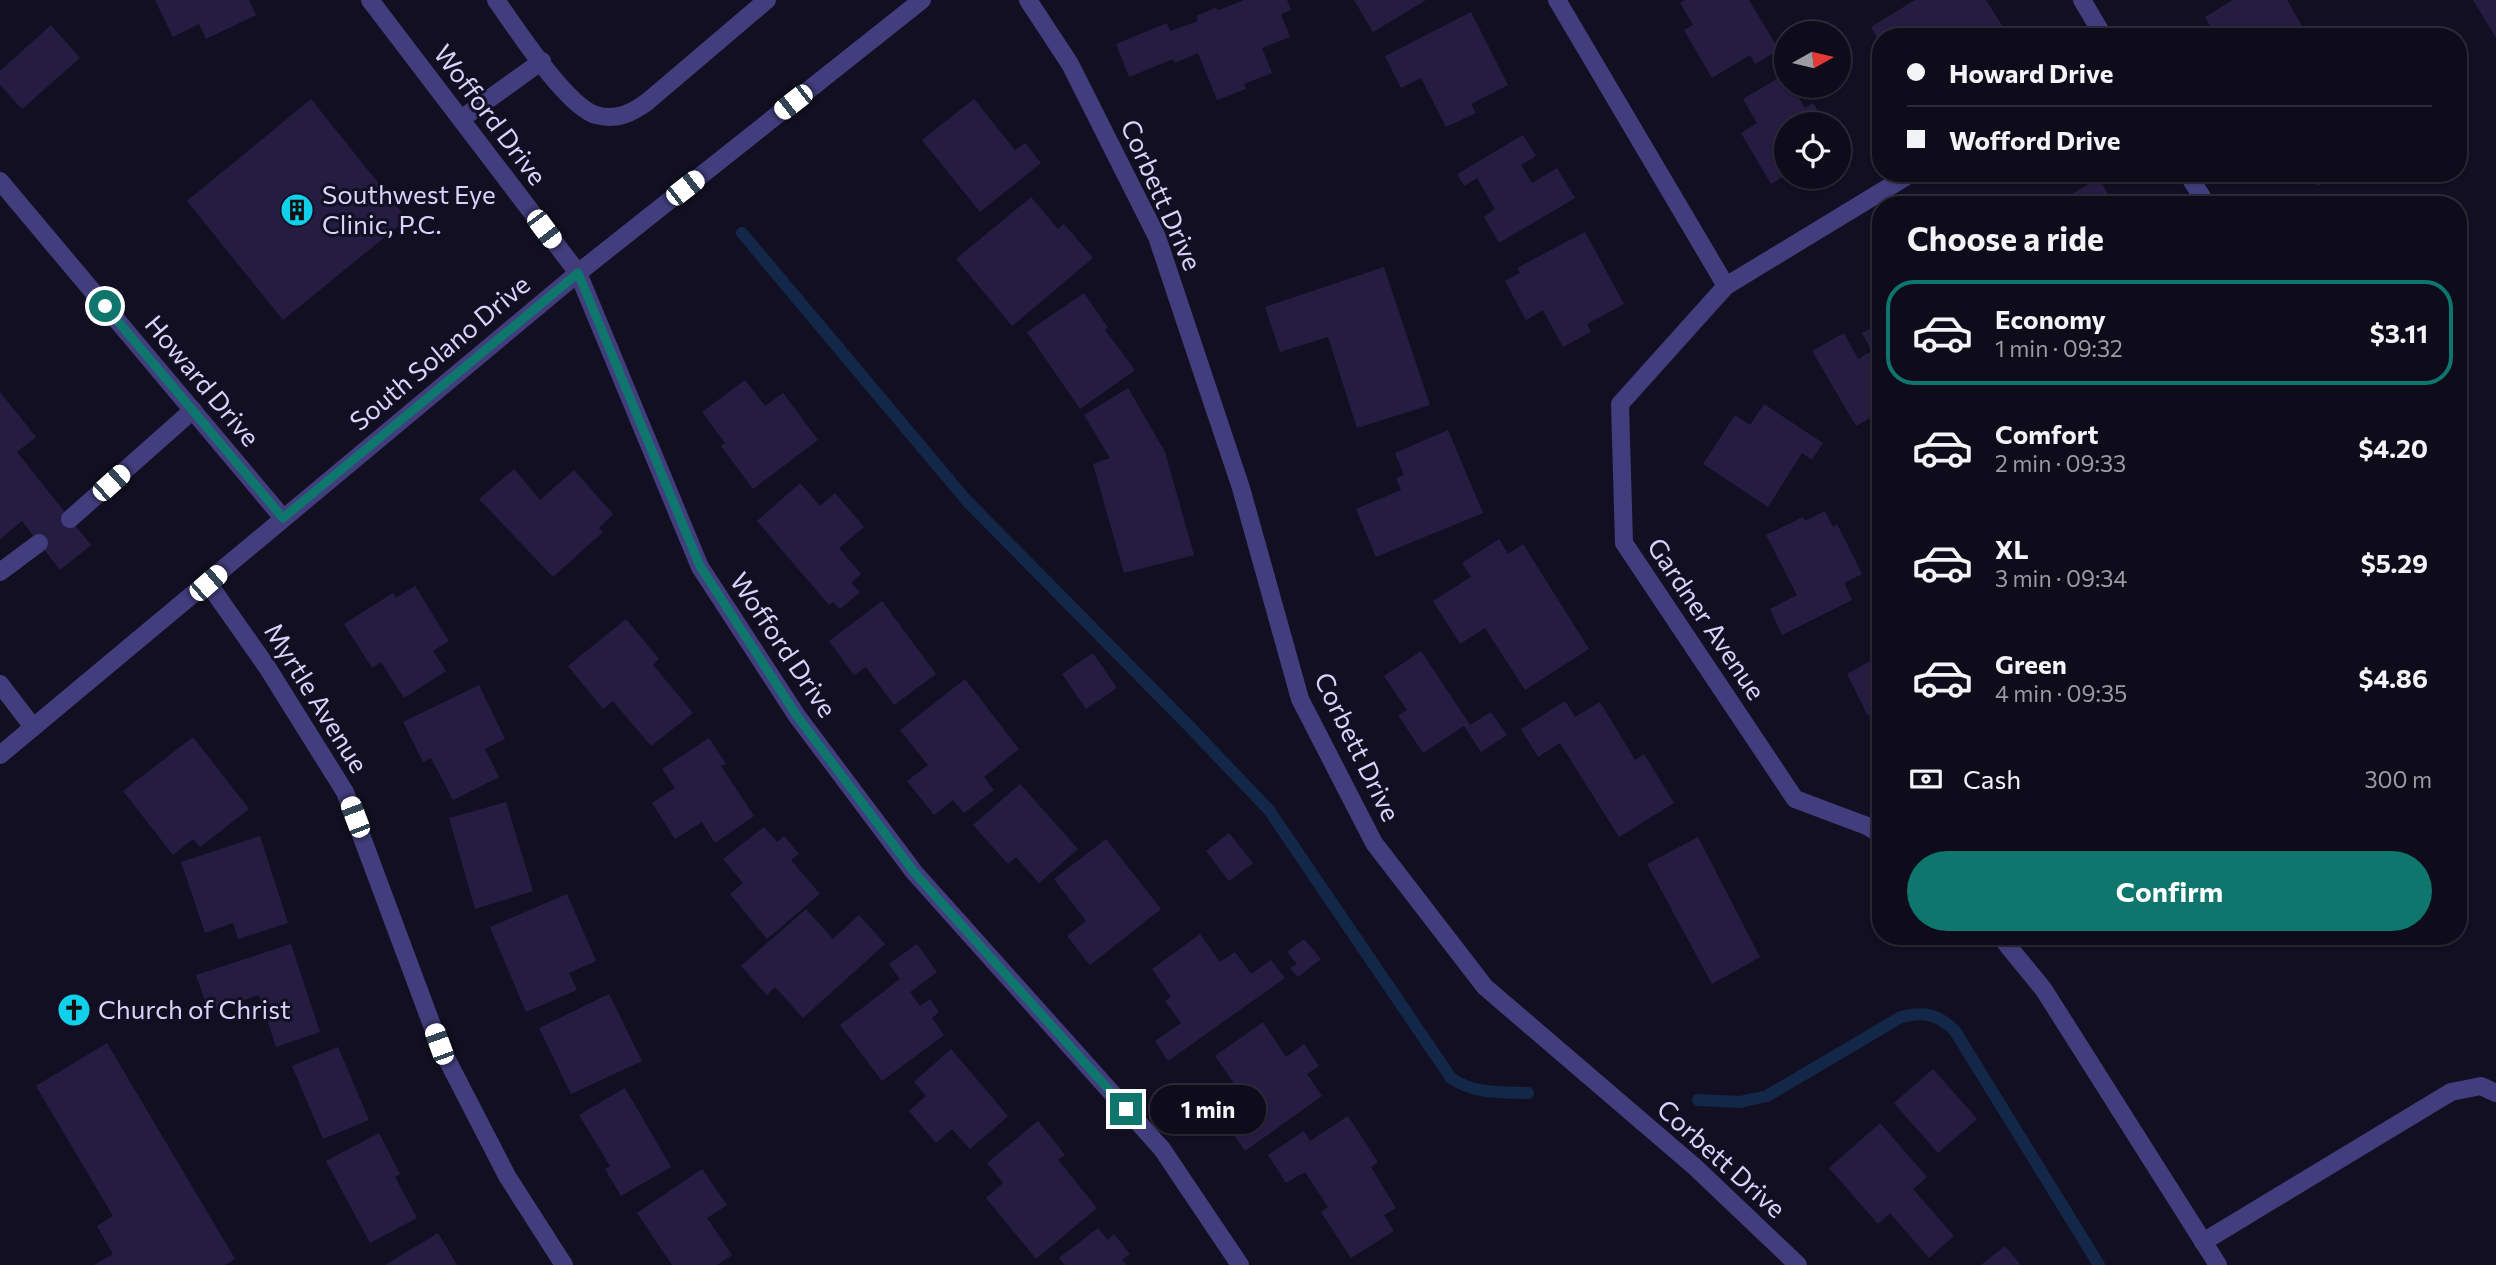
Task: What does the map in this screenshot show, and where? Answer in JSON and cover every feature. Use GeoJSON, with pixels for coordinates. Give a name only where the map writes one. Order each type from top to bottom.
{"type":"FeatureCollection","features":[{"type":"Feature","properties":{"kind":"street","name":"Wofford Drive"},"geometry":{"type":"LineString","coordinates":[[370,0],[578,273],[700,566],[797,716],[914,872],[1162,1149],[1240,1265]]}},
{"type":"Feature","properties":{"kind":"street"},"geometry":{"type":"LineString","coordinates":[[496,0],[571,99],[594,115],[615,118],[633,112],[647,102],[767,0]]}},
{"type":"Feature","properties":{"kind":"street","name":"South Solano Drive"},"geometry":{"type":"LineString","coordinates":[[0,755],[578,273],[922,0]]}},
{"type":"Feature","properties":{"kind":"street","name":"Corbett Drive"},"geometry":{"type":"LineString","coordinates":[[1028,0],[1070,64],[1157,237],[1241,488],[1300,699],[1374,844],[1485,987],[1695,1167],[1798,1265]]}},
{"type":"Feature","properties":{"kind":"street"},"geometry":{"type":"LineString","coordinates":[[1557,0],[1726,286]]}},
{"type":"Feature","properties":{"kind":"street"},"geometry":{"type":"LineString","coordinates":[[2082,0],[2099,28]]}},
{"type":"Feature","properties":{"kind":"street"},"geometry":{"type":"LineString","coordinates":[[461,119],[542,61]]}},
{"type":"Feature","properties":{"kind":"street","name":"Howard Drive"},"geometry":{"type":"LineString","coordinates":[[0,181],[283,518]]}},
{"type":"Feature","properties":{"kind":"street","name":"Gardner Avenue"},"geometry":{"type":"LineString","coordinates":[[1874,196],[1897,182]]}},
{"type":"Feature","properties":{"kind":"street","name":"Gardner Avenue"},"geometry":{"type":"LineString","coordinates":[[1872,197],[1726,286],[1620,404],[1624,543],[1795,799],[1872,830]]}},
{"type":"Feature","properties":{"kind":"street"},"geometry":{"type":"LineString","coordinates":[[70,519],[193,410]]}},
{"type":"Feature","properties":{"kind":"street"},"geometry":{"type":"LineString","coordinates":[[0,572],[39,543]]}},
{"type":"Feature","properties":{"kind":"street","name":"Myrtle Avenue"},"geometry":{"type":"LineString","coordinates":[[208,583],[267,667],[345,792],[439,1044],[507,1176],[564,1265]]}},
{"type":"Feature","properties":{"kind":"street"},"geometry":{"type":"LineString","coordinates":[[0,684],[33,727]]}},
{"type":"Feature","properties":{"kind":"street"},"geometry":{"type":"LineString","coordinates":[[2007,945],[2044,990],[2218,1265]]}},
{"type":"Feature","properties":{"kind":"street"},"geometry":{"type":"LineString","coordinates":[[2203,1242],[2451,1092],[2481,1086],[2496,1093]]}},
{"type":"Feature","properties":{"kind":"building"},"geometry":{"type":"Polygon","coordinates":[[[155,0],[249,0],[256,15],[206,39],[199,24],[173,37],[155,0]]]}},
{"type":"Feature","properties":{"kind":"building"},"geometry":{"type":"Polygon","coordinates":[[[1244,0],[1287,0],[1291,10],[1281,14],[1290,37],[1262,48],[1272,73],[1244,84],[1246,89],[1217,100],[1198,53],[1175,63],[1173,59],[1129,77],[1116,44],[1167,23],[1170,31],[1198,21],[1196,16],[1215,8],[1219,10],[1244,0]]]}},
{"type":"Feature","properties":{"kind":"building"},"geometry":{"type":"Polygon","coordinates":[[[1354,0],[1426,0],[1373,32],[1354,0]]]}},
{"type":"Feature","properties":{"kind":"building"},"geometry":{"type":"Polygon","coordinates":[[[1685,0],[1749,0],[1774,42],[1774,53],[1755,64],[1750,55],[1712,78],[1684,30],[1693,25],[1680,3],[1685,0]]]}},
{"type":"Feature","properties":{"kind":"building"},"geometry":{"type":"Polygon","coordinates":[[[1915,0],[1986,0],[2004,28],[1872,29],[1915,0]]]}},
{"type":"Feature","properties":{"kind":"building"},"geometry":{"type":"Polygon","coordinates":[[[2233,0],[2287,0],[2303,28],[2211,28],[2205,17],[2233,0]]]}},
{"type":"Feature","properties":{"kind":"building"},"geometry":{"type":"Polygon","coordinates":[[[2473,0],[2496,0],[2496,38],[2473,0]]]}},
{"type":"Feature","properties":{"kind":"building"},"geometry":{"type":"Polygon","coordinates":[[[1471,12],[1508,85],[1471,104],[1476,113],[1446,127],[1421,78],[1401,88],[1385,56],[1471,12]]]}},
{"type":"Feature","properties":{"kind":"building"},"geometry":{"type":"Polygon","coordinates":[[[51,25],[80,58],[22,109],[0,85],[0,71],[51,25]]]}},
{"type":"Feature","properties":{"kind":"building"},"geometry":{"type":"Polygon","coordinates":[[[1774,81],[1774,98],[1799,98],[1805,108],[1813,103],[1819,112],[1774,112],[1774,182],[1771,184],[1741,133],[1757,123],[1743,99],[1774,81]]]}},
{"type":"Feature","properties":{"kind":"building","name":"Southwest Eye Clinic, P.C."},"geometry":{"type":"Polygon","coordinates":[[[311,99],[407,219],[283,320],[187,201],[311,99]]]}},
{"type":"Feature","properties":{"kind":"building"},"geometry":{"type":"Polygon","coordinates":[[[974,99],[1015,150],[1025,143],[1041,163],[980,212],[922,140],[974,99]]]}},
{"type":"Feature","properties":{"kind":"building"},"geometry":{"type":"Polygon","coordinates":[[[1523,135],[1536,156],[1521,165],[1532,183],[1557,168],[1575,198],[1499,243],[1484,217],[1495,209],[1477,178],[1464,186],[1457,174],[1523,135]]]}},
{"type":"Feature","properties":{"kind":"building"},"geometry":{"type":"Polygon","coordinates":[[[2092,182],[2101,182],[2109,196],[2068,196],[2092,182]]]}},
{"type":"Feature","properties":{"kind":"building"},"geometry":{"type":"Polygon","coordinates":[[[1031,197],[1058,229],[1064,224],[1093,258],[1012,326],[956,259],[1031,197]]]}},
{"type":"Feature","properties":{"kind":"building"},"geometry":{"type":"Polygon","coordinates":[[[1585,232],[1624,304],[1587,324],[1591,332],[1563,347],[1543,310],[1526,320],[1505,281],[1520,273],[1517,268],[1585,232]]]}},
{"type":"Feature","properties":{"kind":"building"},"geometry":{"type":"Polygon","coordinates":[[[1384,267],[1430,405],[1357,428],[1328,337],[1280,352],[1265,307],[1384,267]]]}},
{"type":"Feature","properties":{"kind":"building"},"geometry":{"type":"Polygon","coordinates":[[[1084,293],[1108,328],[1105,330],[1135,370],[1080,409],[1027,332],[1084,293]]]}},
{"type":"Feature","properties":{"kind":"building"},"geometry":{"type":"Polygon","coordinates":[[[1872,328],[1872,351],[1862,333],[1872,328]]]}},
{"type":"Feature","properties":{"kind":"building"},"geometry":{"type":"Polygon","coordinates":[[[1844,333],[1858,359],[1872,351],[1872,417],[1856,426],[1812,351],[1844,333]]]}},
{"type":"Feature","properties":{"kind":"building"},"geometry":{"type":"Polygon","coordinates":[[[745,380],[765,406],[783,393],[818,440],[753,489],[721,446],[725,443],[702,412],[745,380]]]}},
{"type":"Feature","properties":{"kind":"building"},"geometry":{"type":"Polygon","coordinates":[[[1128,388],[1165,452],[1194,555],[1124,573],[1093,464],[1110,458],[1084,415],[1128,388]]]}},
{"type":"Feature","properties":{"kind":"building"},"geometry":{"type":"Polygon","coordinates":[[[0,392],[36,437],[17,452],[91,545],[60,570],[22,521],[0,539],[0,392]]]}},
{"type":"Feature","properties":{"kind":"building"},"geometry":{"type":"Polygon","coordinates":[[[1764,404],[1823,443],[1812,460],[1802,453],[1768,507],[1703,464],[1735,415],[1750,425],[1764,404]]]}},
{"type":"Feature","properties":{"kind":"building"},"geometry":{"type":"Polygon","coordinates":[[[1448,430],[1483,513],[1376,557],[1356,509],[1401,490],[1396,478],[1404,475],[1395,453],[1448,430]]]}},
{"type":"Feature","properties":{"kind":"building"},"geometry":{"type":"Polygon","coordinates":[[[514,469],[540,500],[574,470],[613,514],[599,528],[603,532],[553,577],[479,499],[514,469]]]}},
{"type":"Feature","properties":{"kind":"building"},"geometry":{"type":"Polygon","coordinates":[[[800,483],[820,506],[835,493],[864,527],[839,548],[861,574],[851,583],[860,592],[840,609],[833,602],[829,605],[757,521],[800,483]]]}},
{"type":"Feature","properties":{"kind":"building"},"geometry":{"type":"Polygon","coordinates":[[[1825,511],[1833,527],[1837,524],[1862,574],[1844,583],[1852,600],[1782,635],[1770,609],[1797,595],[1766,535],[1803,517],[1805,521],[1825,511]]]}},
{"type":"Feature","properties":{"kind":"building"},"geometry":{"type":"Polygon","coordinates":[[[1499,539],[1508,554],[1523,544],[1589,649],[1525,690],[1485,628],[1460,644],[1433,601],[1471,577],[1462,563],[1499,539]]]}},
{"type":"Feature","properties":{"kind":"building"},"geometry":{"type":"Polygon","coordinates":[[[415,586],[449,641],[433,651],[446,671],[404,698],[381,662],[372,668],[344,624],[393,593],[396,598],[415,586]]]}},
{"type":"Feature","properties":{"kind":"building"},"geometry":{"type":"Polygon","coordinates":[[[882,601],[936,674],[894,705],[866,667],[854,675],[829,641],[882,601]]]}},
{"type":"Feature","properties":{"kind":"building"},"geometry":{"type":"Polygon","coordinates":[[[626,619],[659,659],[653,665],[693,713],[651,746],[613,701],[603,709],[568,666],[626,619]]]}},
{"type":"Feature","properties":{"kind":"building"},"geometry":{"type":"Polygon","coordinates":[[[1421,651],[1470,725],[1491,712],[1507,735],[1481,752],[1464,726],[1423,753],[1398,715],[1407,710],[1384,676],[1421,651]]]}},
{"type":"Feature","properties":{"kind":"building"},"geometry":{"type":"Polygon","coordinates":[[[1093,653],[1117,688],[1086,709],[1062,674],[1093,653]]]}},
{"type":"Feature","properties":{"kind":"building"},"geometry":{"type":"Polygon","coordinates":[[[1872,660],[1872,714],[1868,716],[1847,674],[1872,660]]]}},
{"type":"Feature","properties":{"kind":"building"},"geometry":{"type":"Polygon","coordinates":[[[965,679],[1019,749],[984,777],[994,790],[964,813],[953,800],[934,815],[907,781],[928,765],[900,730],[965,679]]]}},
{"type":"Feature","properties":{"kind":"building"},"geometry":{"type":"Polygon","coordinates":[[[479,685],[505,739],[485,749],[499,777],[453,800],[431,758],[423,762],[403,722],[479,685]]]}},
{"type":"Feature","properties":{"kind":"building"},"geometry":{"type":"Polygon","coordinates":[[[1565,701],[1575,717],[1600,702],[1635,760],[1644,754],[1674,803],[1619,837],[1560,743],[1538,757],[1521,729],[1565,701]]]}},
{"type":"Feature","properties":{"kind":"building"},"geometry":{"type":"Polygon","coordinates":[[[193,737],[249,809],[200,847],[193,839],[173,855],[123,791],[193,737]]]}},
{"type":"Feature","properties":{"kind":"building"},"geometry":{"type":"Polygon","coordinates":[[[709,738],[726,764],[721,766],[754,816],[715,843],[702,822],[675,839],[652,803],[675,788],[662,769],[709,738]]]}},
{"type":"Feature","properties":{"kind":"building"},"geometry":{"type":"Polygon","coordinates":[[[1020,784],[1078,849],[1039,883],[1016,857],[1008,864],[973,825],[1020,784]]]}},
{"type":"Feature","properties":{"kind":"building"},"geometry":{"type":"Polygon","coordinates":[[[506,802],[533,891],[475,909],[449,818],[506,802]]]}},
{"type":"Feature","properties":{"kind":"building"},"geometry":{"type":"Polygon","coordinates":[[[764,827],[777,842],[784,836],[799,854],[791,860],[820,894],[767,939],[730,894],[743,883],[723,859],[764,827]]]}},
{"type":"Feature","properties":{"kind":"building"},"geometry":{"type":"Polygon","coordinates":[[[1229,833],[1253,863],[1229,881],[1206,851],[1229,833]]]}},
{"type":"Feature","properties":{"kind":"building"},"geometry":{"type":"Polygon","coordinates":[[[260,836],[288,923],[238,939],[233,923],[205,933],[181,862],[260,836]]]}},
{"type":"Feature","properties":{"kind":"building"},"geometry":{"type":"Polygon","coordinates":[[[1698,837],[1760,957],[1712,984],[1647,864],[1698,837]]]}},
{"type":"Feature","properties":{"kind":"building"},"geometry":{"type":"Polygon","coordinates":[[[1106,839],[1161,909],[1090,965],[1067,936],[1086,921],[1054,879],[1106,839]]]}},
{"type":"Feature","properties":{"kind":"building"},"geometry":{"type":"Polygon","coordinates":[[[567,894],[596,961],[569,973],[577,990],[526,1012],[490,927],[567,894]]]}},
{"type":"Feature","properties":{"kind":"building"},"geometry":{"type":"Polygon","coordinates":[[[806,909],[833,939],[859,915],[885,944],[803,1018],[775,987],[767,995],[741,966],[806,909]]]}},
{"type":"Feature","properties":{"kind":"building"},"geometry":{"type":"Polygon","coordinates":[[[1200,934],[1220,962],[1235,952],[1251,974],[1271,960],[1285,978],[1168,1061],[1155,1041],[1181,1023],[1165,1001],[1171,997],[1152,969],[1200,934]]]}},
{"type":"Feature","properties":{"kind":"building"},"geometry":{"type":"Polygon","coordinates":[[[1304,939],[1321,959],[1298,977],[1290,968],[1297,964],[1287,952],[1304,939]]]}},
{"type":"Feature","properties":{"kind":"building"},"geometry":{"type":"Polygon","coordinates":[[[291,944],[320,1032],[276,1047],[259,995],[209,1012],[196,975],[291,944]]]}},
{"type":"Feature","properties":{"kind":"building"},"geometry":{"type":"Polygon","coordinates":[[[917,944],[937,972],[910,992],[920,1006],[930,999],[939,1012],[932,1018],[944,1035],[882,1081],[840,1025],[900,979],[889,964],[917,944]]]}},
{"type":"Feature","properties":{"kind":"building"},"geometry":{"type":"Polygon","coordinates":[[[609,994],[642,1061],[571,1094],[539,1028],[609,994]]]}},
{"type":"Feature","properties":{"kind":"building"},"geometry":{"type":"Polygon","coordinates":[[[1263,1022],[1286,1057],[1304,1044],[1319,1066],[1307,1074],[1322,1096],[1245,1151],[1227,1125],[1241,1115],[1228,1095],[1238,1089],[1215,1056],[1263,1022]]]}},
{"type":"Feature","properties":{"kind":"building"},"geometry":{"type":"Polygon","coordinates":[[[107,1043],[235,1259],[225,1265],[94,1265],[113,1254],[97,1226],[113,1216],[36,1086],[107,1043]]]}},
{"type":"Feature","properties":{"kind":"building"},"geometry":{"type":"Polygon","coordinates":[[[338,1047],[369,1120],[323,1139],[292,1066],[338,1047]]]}},
{"type":"Feature","properties":{"kind":"building"},"geometry":{"type":"Polygon","coordinates":[[[951,1049],[1008,1116],[970,1149],[952,1129],[936,1143],[909,1111],[926,1096],[914,1082],[951,1049]]]}},
{"type":"Feature","properties":{"kind":"building"},"geometry":{"type":"Polygon","coordinates":[[[1933,1069],[1977,1119],[1938,1153],[1894,1103],[1933,1069]]]}},
{"type":"Feature","properties":{"kind":"building"},"geometry":{"type":"Polygon","coordinates":[[[625,1088],[671,1167],[621,1196],[605,1169],[610,1166],[579,1115],[625,1088]]]}},
{"type":"Feature","properties":{"kind":"building"},"geometry":{"type":"Polygon","coordinates":[[[1348,1116],[1378,1162],[1371,1167],[1396,1208],[1384,1215],[1394,1231],[1351,1258],[1321,1212],[1328,1207],[1305,1172],[1286,1183],[1268,1155],[1304,1131],[1310,1141],[1348,1116]]]}},
{"type":"Feature","properties":{"kind":"building"},"geometry":{"type":"Polygon","coordinates":[[[1038,1121],[1065,1155],[1058,1160],[1097,1208],[1036,1259],[986,1198],[1003,1183],[987,1163],[1038,1121]]]}},
{"type":"Feature","properties":{"kind":"building"},"geometry":{"type":"Polygon","coordinates":[[[1880,1123],[1927,1177],[1913,1189],[1954,1236],[1929,1258],[1890,1213],[1878,1224],[1829,1168],[1880,1123]]]}},
{"type":"Feature","properties":{"kind":"building"},"geometry":{"type":"Polygon","coordinates":[[[379,1133],[400,1174],[395,1177],[417,1218],[370,1243],[326,1161],[379,1133]]]}},
{"type":"Feature","properties":{"kind":"building"},"geometry":{"type":"Polygon","coordinates":[[[702,1169],[727,1205],[707,1218],[732,1255],[717,1265],[672,1265],[637,1213],[702,1169]]]}},
{"type":"Feature","properties":{"kind":"building"},"geometry":{"type":"Polygon","coordinates":[[[1098,1228],[1108,1240],[1114,1234],[1130,1254],[1122,1260],[1127,1265],[1065,1265],[1059,1258],[1098,1228]]]}},
{"type":"Feature","properties":{"kind":"building"},"geometry":{"type":"Polygon","coordinates":[[[438,1233],[457,1265],[385,1265],[438,1233]]]}},
{"type":"Feature","properties":{"kind":"building"},"geometry":{"type":"Polygon","coordinates":[[[2005,1246],[2021,1265],[1981,1265],[2005,1246]]]}},
{"type":"Feature","properties":{"kind":"waterway"},"geometry":{"type":"LineString","coordinates":[[742,233],[967,501],[1269,810],[1451,1078],[1478,1090],[1528,1093]]}},
{"type":"Feature","properties":{"kind":"waterway"},"geometry":{"type":"LineString","coordinates":[[1698,1100],[1740,1102],[1767,1096],[1901,1017],[1930,1015],[1955,1031],[2099,1265]]}},
{"type":"Feature","properties":{"kind":"place","name":"Southwest Eye Clinic, P.C."},"geometry":{"type":"Point","coordinates":[297,210]}},
{"type":"Feature","properties":{"kind":"place","name":"Church of Christ"},"geometry":{"type":"Point","coordinates":[74,1010]}},
{"type":"Feature","properties":{"kind":"route"},"geometry":{"type":"LineString","coordinates":[[105,306],[283,518],[578,273],[700,566],[797,716],[914,872],[1126,1109]]}}]}
